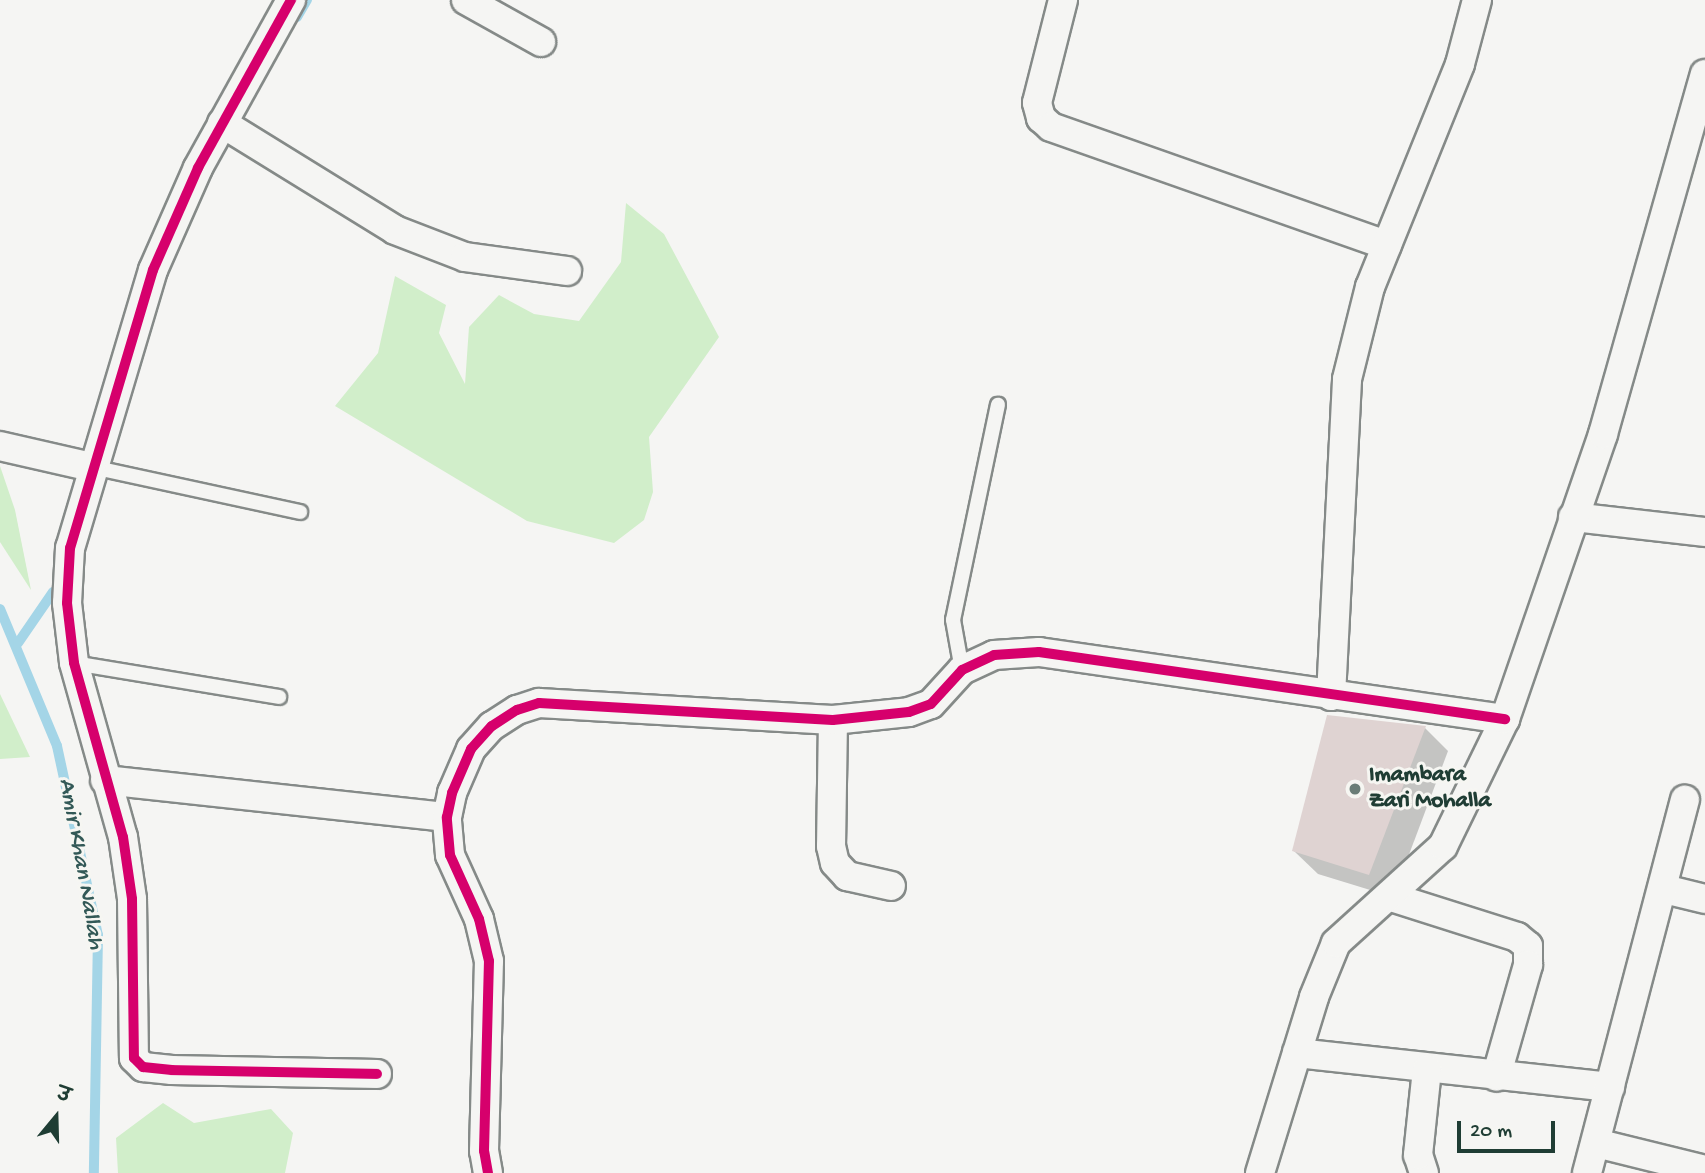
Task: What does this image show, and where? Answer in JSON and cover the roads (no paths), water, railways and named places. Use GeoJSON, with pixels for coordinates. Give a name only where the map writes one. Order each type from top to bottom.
{"type":"FeatureCollection","features":[{"type":"Feature","properties":{"kind":"street"},"geometry":{"type":"LineString","coordinates":[[292,0],[229,128],[153,271],[103,469],[70,548],[67,603],[75,663],[123,837],[132,900],[134,1059],[143,1067],[172,1070],[377,1074]]}},
{"type":"Feature","properties":{"kind":"street"},"geometry":{"type":"LineString","coordinates":[[466,0],[541,42]]}},
{"type":"Feature","properties":{"kind":"street"},"geometry":{"type":"LineString","coordinates":[[1063,0],[1037,103],[1041,118],[1051,127],[1387,245]]}},
{"type":"Feature","properties":{"kind":"street"},"geometry":{"type":"LineString","coordinates":[[1331,696],[1347,379],[1370,287],[1460,64],[1477,0]]}},
{"type":"Feature","properties":{"kind":"street"},"geometry":{"type":"LineString","coordinates":[[1259,1173],[1297,1052],[1336,943],[1391,897],[1443,846],[1505,719],[1693,167],[1705,74]]}},
{"type":"Feature","properties":{"kind":"street"},"geometry":{"type":"LineString","coordinates":[[229,128],[395,230],[465,257],[567,271]]}},
{"type":"Feature","properties":{"kind":"street"},"geometry":{"type":"LineString","coordinates":[[0,446],[103,469]]}},
{"type":"Feature","properties":{"kind":"street"},"geometry":{"type":"LineString","coordinates":[[1573,517],[1705,532]]}},
{"type":"Feature","properties":{"kind":"street"},"geometry":{"type":"LineString","coordinates":[[488,1173],[484,1151],[489,961],[479,919],[450,855],[447,817],[452,793],[471,749],[492,726],[539,703],[833,720],[909,712],[931,704],[962,670],[994,655],[1039,652],[1505,719]]}},
{"type":"Feature","properties":{"kind":"street"},"geometry":{"type":"LineString","coordinates":[[833,720],[831,846],[835,863],[847,876],[891,886]]}},
{"type":"Feature","properties":{"kind":"street"},"geometry":{"type":"LineString","coordinates":[[106,780],[447,817]]}},
{"type":"Feature","properties":{"kind":"street"},"geometry":{"type":"LineString","coordinates":[[1587,1173],[1664,889],[1685,800]]}},
{"type":"Feature","properties":{"kind":"street"},"geometry":{"type":"LineString","coordinates":[[1664,889],[1705,899]]}},
{"type":"Feature","properties":{"kind":"street"},"geometry":{"type":"LineString","coordinates":[[1391,897],[1517,937],[1528,946],[1528,965],[1496,1077]]}},
{"type":"Feature","properties":{"kind":"street"},"geometry":{"type":"LineString","coordinates":[[1297,1052],[1496,1077],[1610,1087]]}},
{"type":"Feature","properties":{"kind":"street"},"geometry":{"type":"LineString","coordinates":[[1423,1173],[1418,1155],[1427,1069]]}},
{"type":"Feature","properties":{"kind":"street"},"geometry":{"type":"LineString","coordinates":[[1596,1143],[1705,1170]]}},
{"type":"Feature","properties":{"kind":"lane"},"geometry":{"type":"LineString","coordinates":[[962,670],[953,620],[998,405]]}},
{"type":"Feature","properties":{"kind":"lane"},"geometry":{"type":"LineString","coordinates":[[103,469],[300,512]]}},
{"type":"Feature","properties":{"kind":"lane"},"geometry":{"type":"LineString","coordinates":[[75,663],[279,697]]}},
{"type":"Feature","properties":{"kind":"waterway"},"geometry":{"type":"LineString","coordinates":[[297,17],[307,0]]}},
{"type":"Feature","properties":{"kind":"waterway"},"geometry":{"type":"LineString","coordinates":[[18,643],[53,592]]}},
{"type":"Feature","properties":{"kind":"waterway","name":"Amir Khan Nallah"},"geometry":{"type":"LineString","coordinates":[[0,609],[57,746],[98,935],[94,1173]]}},
{"type":"Feature","properties":{"kind":"place","name":"Imambara Zari Mohalla"},"geometry":{"type":"Point","coordinates":[1355,789]}}]}
